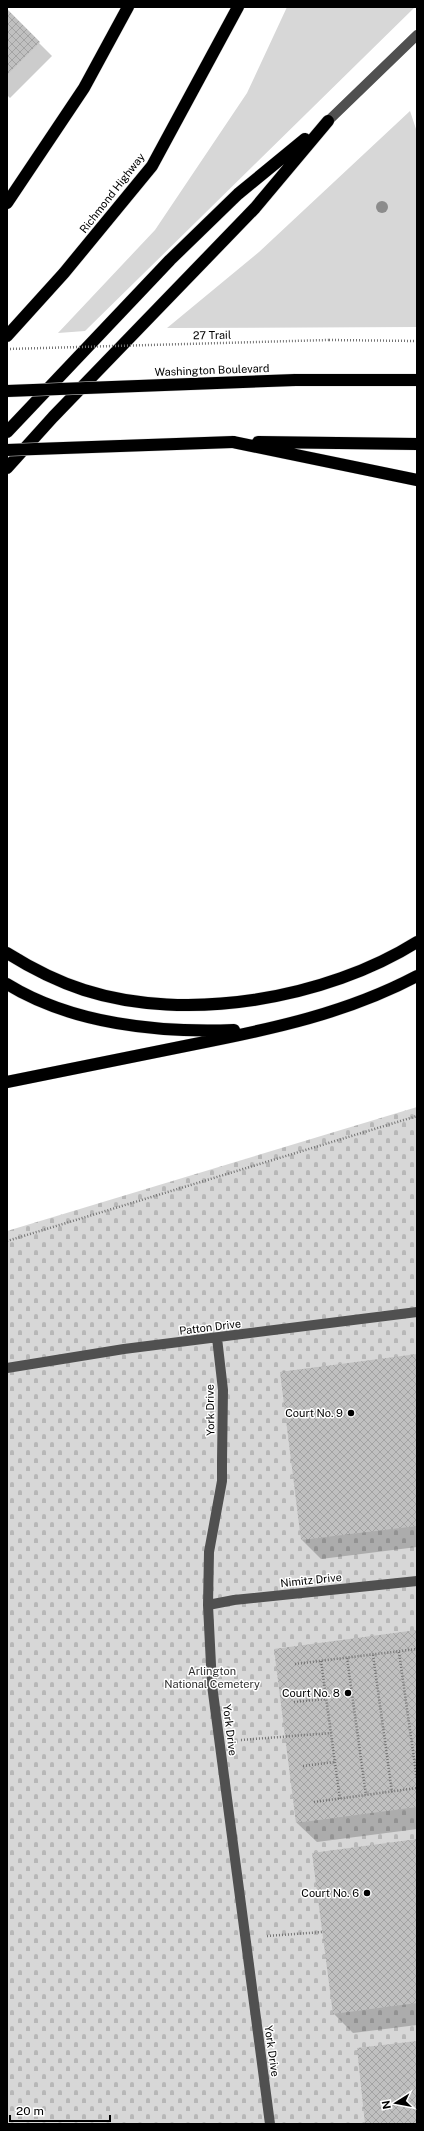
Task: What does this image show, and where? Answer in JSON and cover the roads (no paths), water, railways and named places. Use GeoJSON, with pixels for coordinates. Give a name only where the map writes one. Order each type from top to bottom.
{"type":"FeatureCollection","features":[{"type":"Feature","properties":{"kind":"highway"},"geometry":{"type":"LineString","coordinates":[[7,204],[84,88],[128,7]]}},
{"type":"Feature","properties":{"kind":"highway","name":"Richmond Highway"},"geometry":{"type":"LineString","coordinates":[[7,336],[64,273],[152,166],[237,8]]}},
{"type":"Feature","properties":{"kind":"highway"},"geometry":{"type":"LineString","coordinates":[[7,432],[170,260],[238,194],[328,120]]}},
{"type":"Feature","properties":{"kind":"highway"},"geometry":{"type":"LineString","coordinates":[[7,468],[53,417],[255,208],[328,120]]}},
{"type":"Feature","properties":{"kind":"highway","name":"Washington Boulevard"},"geometry":{"type":"LineString","coordinates":[[7,391],[295,380],[417,380]]}},
{"type":"Feature","properties":{"kind":"highway"},"geometry":{"type":"LineString","coordinates":[[233,442],[417,480]]}},
{"type":"Feature","properties":{"kind":"highway"},"geometry":{"type":"LineString","coordinates":[[7,450],[233,442],[417,444]]}},
{"type":"Feature","properties":{"kind":"highway"},"geometry":{"type":"LineString","coordinates":[[7,953],[34,970],[84,990],[117,998],[151,1002],[206,1003],[251,1000],[312,988],[372,966],[417,942]]}},
{"type":"Feature","properties":{"kind":"highway"},"geometry":{"type":"LineString","coordinates":[[7,1082],[269,1029],[348,1007],[385,993],[417,976]]}},
{"type":"Feature","properties":{"kind":"highway"},"geometry":{"type":"LineString","coordinates":[[7,984],[64,1009],[103,1020],[179,1030],[269,1029]]}},
{"type":"Feature","properties":{"kind":"street"},"geometry":{"type":"LineString","coordinates":[[328,120],[417,35]]}},
{"type":"Feature","properties":{"kind":"street","name":"Patton Drive"},"geometry":{"type":"LineString","coordinates":[[7,1368],[124,1349],[417,1312]]}},
{"type":"Feature","properties":{"kind":"street","name":"York Drive"},"geometry":{"type":"LineString","coordinates":[[217,1338],[223,1390],[222,1481],[209,1552],[208,1605],[212,1685],[270,2124]]}},
{"type":"Feature","properties":{"kind":"street","name":"Nimitz Drive"},"geometry":{"type":"LineString","coordinates":[[208,1605],[234,1600],[417,1581]]}},
{"type":"Feature","properties":{"kind":"place","name":"Court No. 9"},"geometry":{"type":"Point","coordinates":[351,1413]}},
{"type":"Feature","properties":{"kind":"place","name":"Court No. 8"},"geometry":{"type":"Point","coordinates":[348,1693]}},
{"type":"Feature","properties":{"kind":"place","name":"Court No. 6"},"geometry":{"type":"Point","coordinates":[367,1893]}},
{"type":"Feature","properties":{"kind":"park label","name":"Arlington National Cemetery"},"geometry":{"type":"Point","coordinates":[212,1677]}}]}
